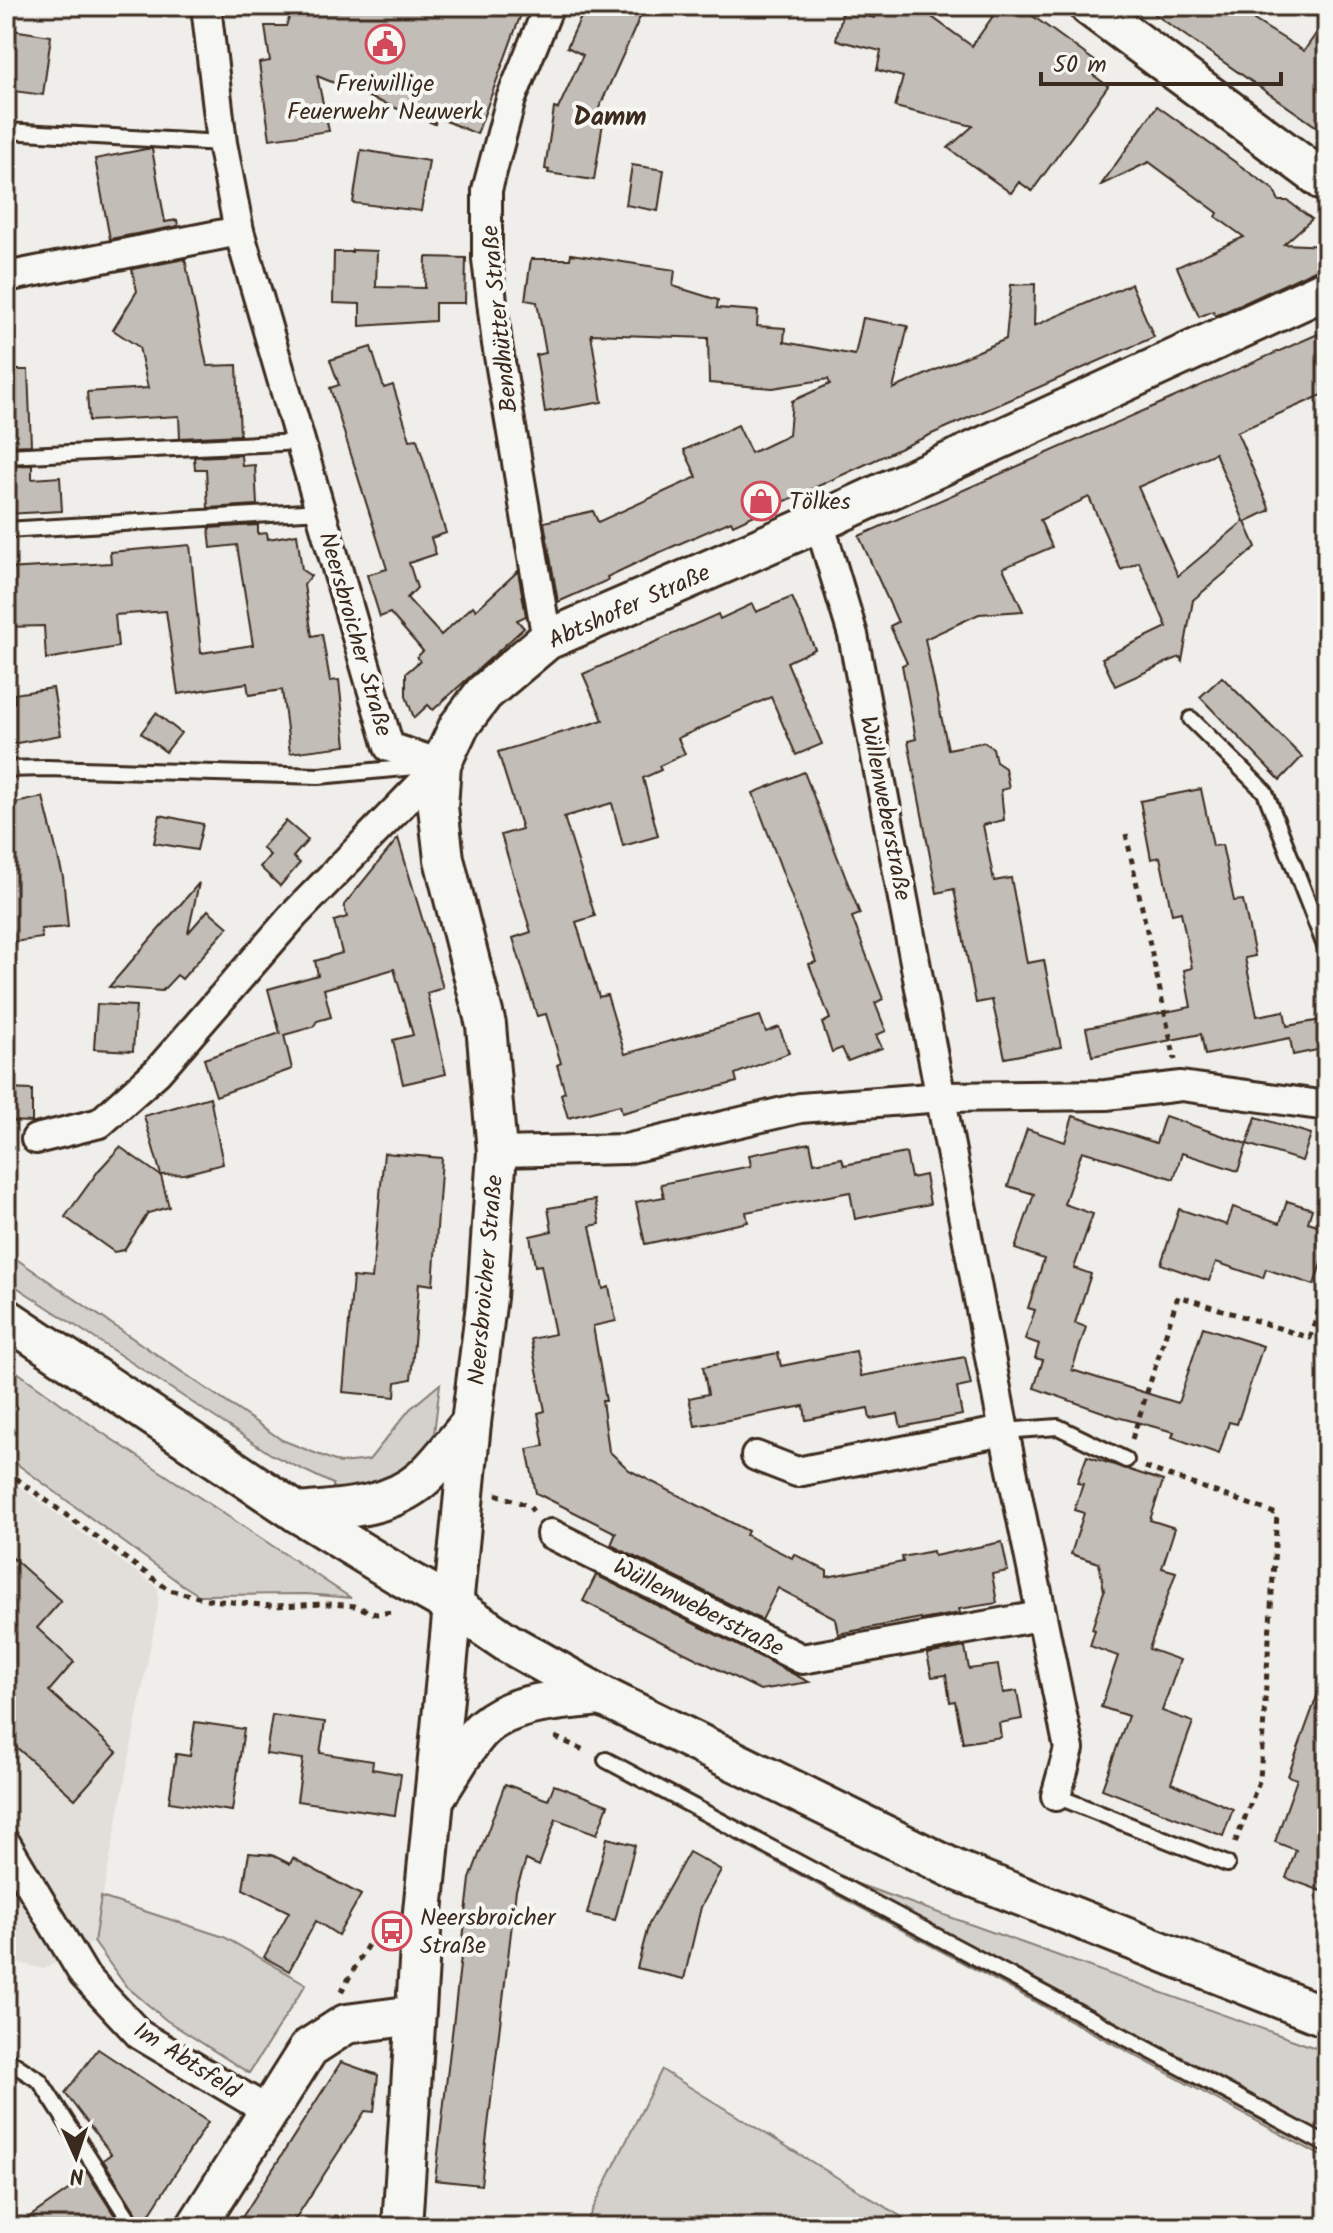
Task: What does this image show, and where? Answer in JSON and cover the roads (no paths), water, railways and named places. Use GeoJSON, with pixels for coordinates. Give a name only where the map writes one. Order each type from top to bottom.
{"type":"FeatureCollection","features":[{"type":"Feature","properties":{"kind":"street","name":"Neersbroicher Straße"},"geometry":{"type":"LineString","coordinates":[[206,6],[222,143],[239,231],[389,747],[441,764],[438,807],[444,859],[486,1025],[497,1152],[487,1297],[465,1482],[415,2015],[402,2227]]}},
{"type":"Feature","properties":{"kind":"street","name":"Bendhütter Straße"},"geometry":{"type":"LineString","coordinates":[[547,640],[497,344],[487,259],[487,190],[511,99],[549,6]]}},
{"type":"Feature","properties":{"kind":"street"},"geometry":{"type":"LineString","coordinates":[[1089,6],[1327,183]]}},
{"type":"Feature","properties":{"kind":"street"},"geometry":{"type":"LineString","coordinates":[[6,277],[239,231]]}},
{"type":"Feature","properties":{"kind":"street","name":"Abtshofer Straße"},"geometry":{"type":"LineString","coordinates":[[36,1139],[100,1123],[157,1072],[293,916],[441,764],[459,726],[484,693],[547,640],[819,522],[1327,289]]}},
{"type":"Feature","properties":{"kind":"street","name":"Wüllenweberstraße"},"geometry":{"type":"LineString","coordinates":[[819,522],[853,635],[1004,1431],[1069,1749],[1056,1796]]}},
{"type":"Feature","properties":{"kind":"street"},"geometry":{"type":"LineString","coordinates":[[497,1152],[626,1149],[800,1108],[942,1097],[1106,1095],[1181,1086],[1327,1106]]}},
{"type":"Feature","properties":{"kind":"street"},"geometry":{"type":"LineString","coordinates":[[6,1318],[298,1513],[454,1606],[508,1643],[602,1696],[958,1871],[1327,2017]]}},
{"type":"Feature","properties":{"kind":"street"},"geometry":{"type":"LineString","coordinates":[[298,1513],[355,1508],[396,1495],[422,1480],[471,1423]]}},
{"type":"Feature","properties":{"kind":"street"},"geometry":{"type":"LineString","coordinates":[[756,1456],[797,1472],[1004,1431]]}},
{"type":"Feature","properties":{"kind":"street","name":"Wüllenweberstraße"},"geometry":{"type":"LineString","coordinates":[[551,1534],[802,1659],[1040,1616]]}},
{"type":"Feature","properties":{"kind":"street"},"geometry":{"type":"LineString","coordinates":[[436,1796],[482,1729],[503,1714],[531,1705],[602,1696]]}},
{"type":"Feature","properties":{"kind":"street","name":"Im Abtsfeld"},"geometry":{"type":"LineString","coordinates":[[6,1844],[84,1975],[140,2035],[268,2111]]}},
{"type":"Feature","properties":{"kind":"street"},"geometry":{"type":"LineString","coordinates":[[196,2227],[309,2048],[346,2024],[415,2015]]}},
{"type":"Feature","properties":{"kind":"lane"},"geometry":{"type":"LineString","coordinates":[[6,131],[222,143]]}},
{"type":"Feature","properties":{"kind":"lane"},"geometry":{"type":"LineString","coordinates":[[6,456],[300,442]]}},
{"type":"Feature","properties":{"kind":"lane","name":"Neersbroicher Straße"},"geometry":{"type":"LineString","coordinates":[[6,530],[321,511]]}},
{"type":"Feature","properties":{"kind":"lane"},"geometry":{"type":"LineString","coordinates":[[1191,719],[1265,792],[1327,951]]}},
{"type":"Feature","properties":{"kind":"lane"},"geometry":{"type":"LineString","coordinates":[[6,769],[319,776],[441,764]]}},
{"type":"Feature","properties":{"kind":"lane"},"geometry":{"type":"LineString","coordinates":[[1004,1431],[1058,1427],[1126,1460]]}},
{"type":"Feature","properties":{"kind":"lane"},"geometry":{"type":"LineString","coordinates":[[606,1760],[1327,2145]]}},
{"type":"Feature","properties":{"kind":"lane"},"geometry":{"type":"LineString","coordinates":[[1056,1796],[1227,1864]]}},
{"type":"Feature","properties":{"kind":"lane"},"geometry":{"type":"LineString","coordinates":[[6,2059],[40,2081],[134,2227]]}},
{"type":"Feature","properties":{"kind":"place","name":"Freiwillige Feuerwehr Neuwerk"},"geometry":{"type":"Point","coordinates":[385,44]}},
{"type":"Feature","properties":{"kind":"place","name":"Tölkes"},"geometry":{"type":"Point","coordinates":[761,501]}},
{"type":"Feature","properties":{"kind":"place","name":"Neersbroicher Straße"},"geometry":{"type":"Point","coordinates":[392,1931]}},
{"type":"Feature","properties":{"kind":"district","name":"Damm"},"geometry":{"type":"Point","coordinates":[610,116]}}]}
